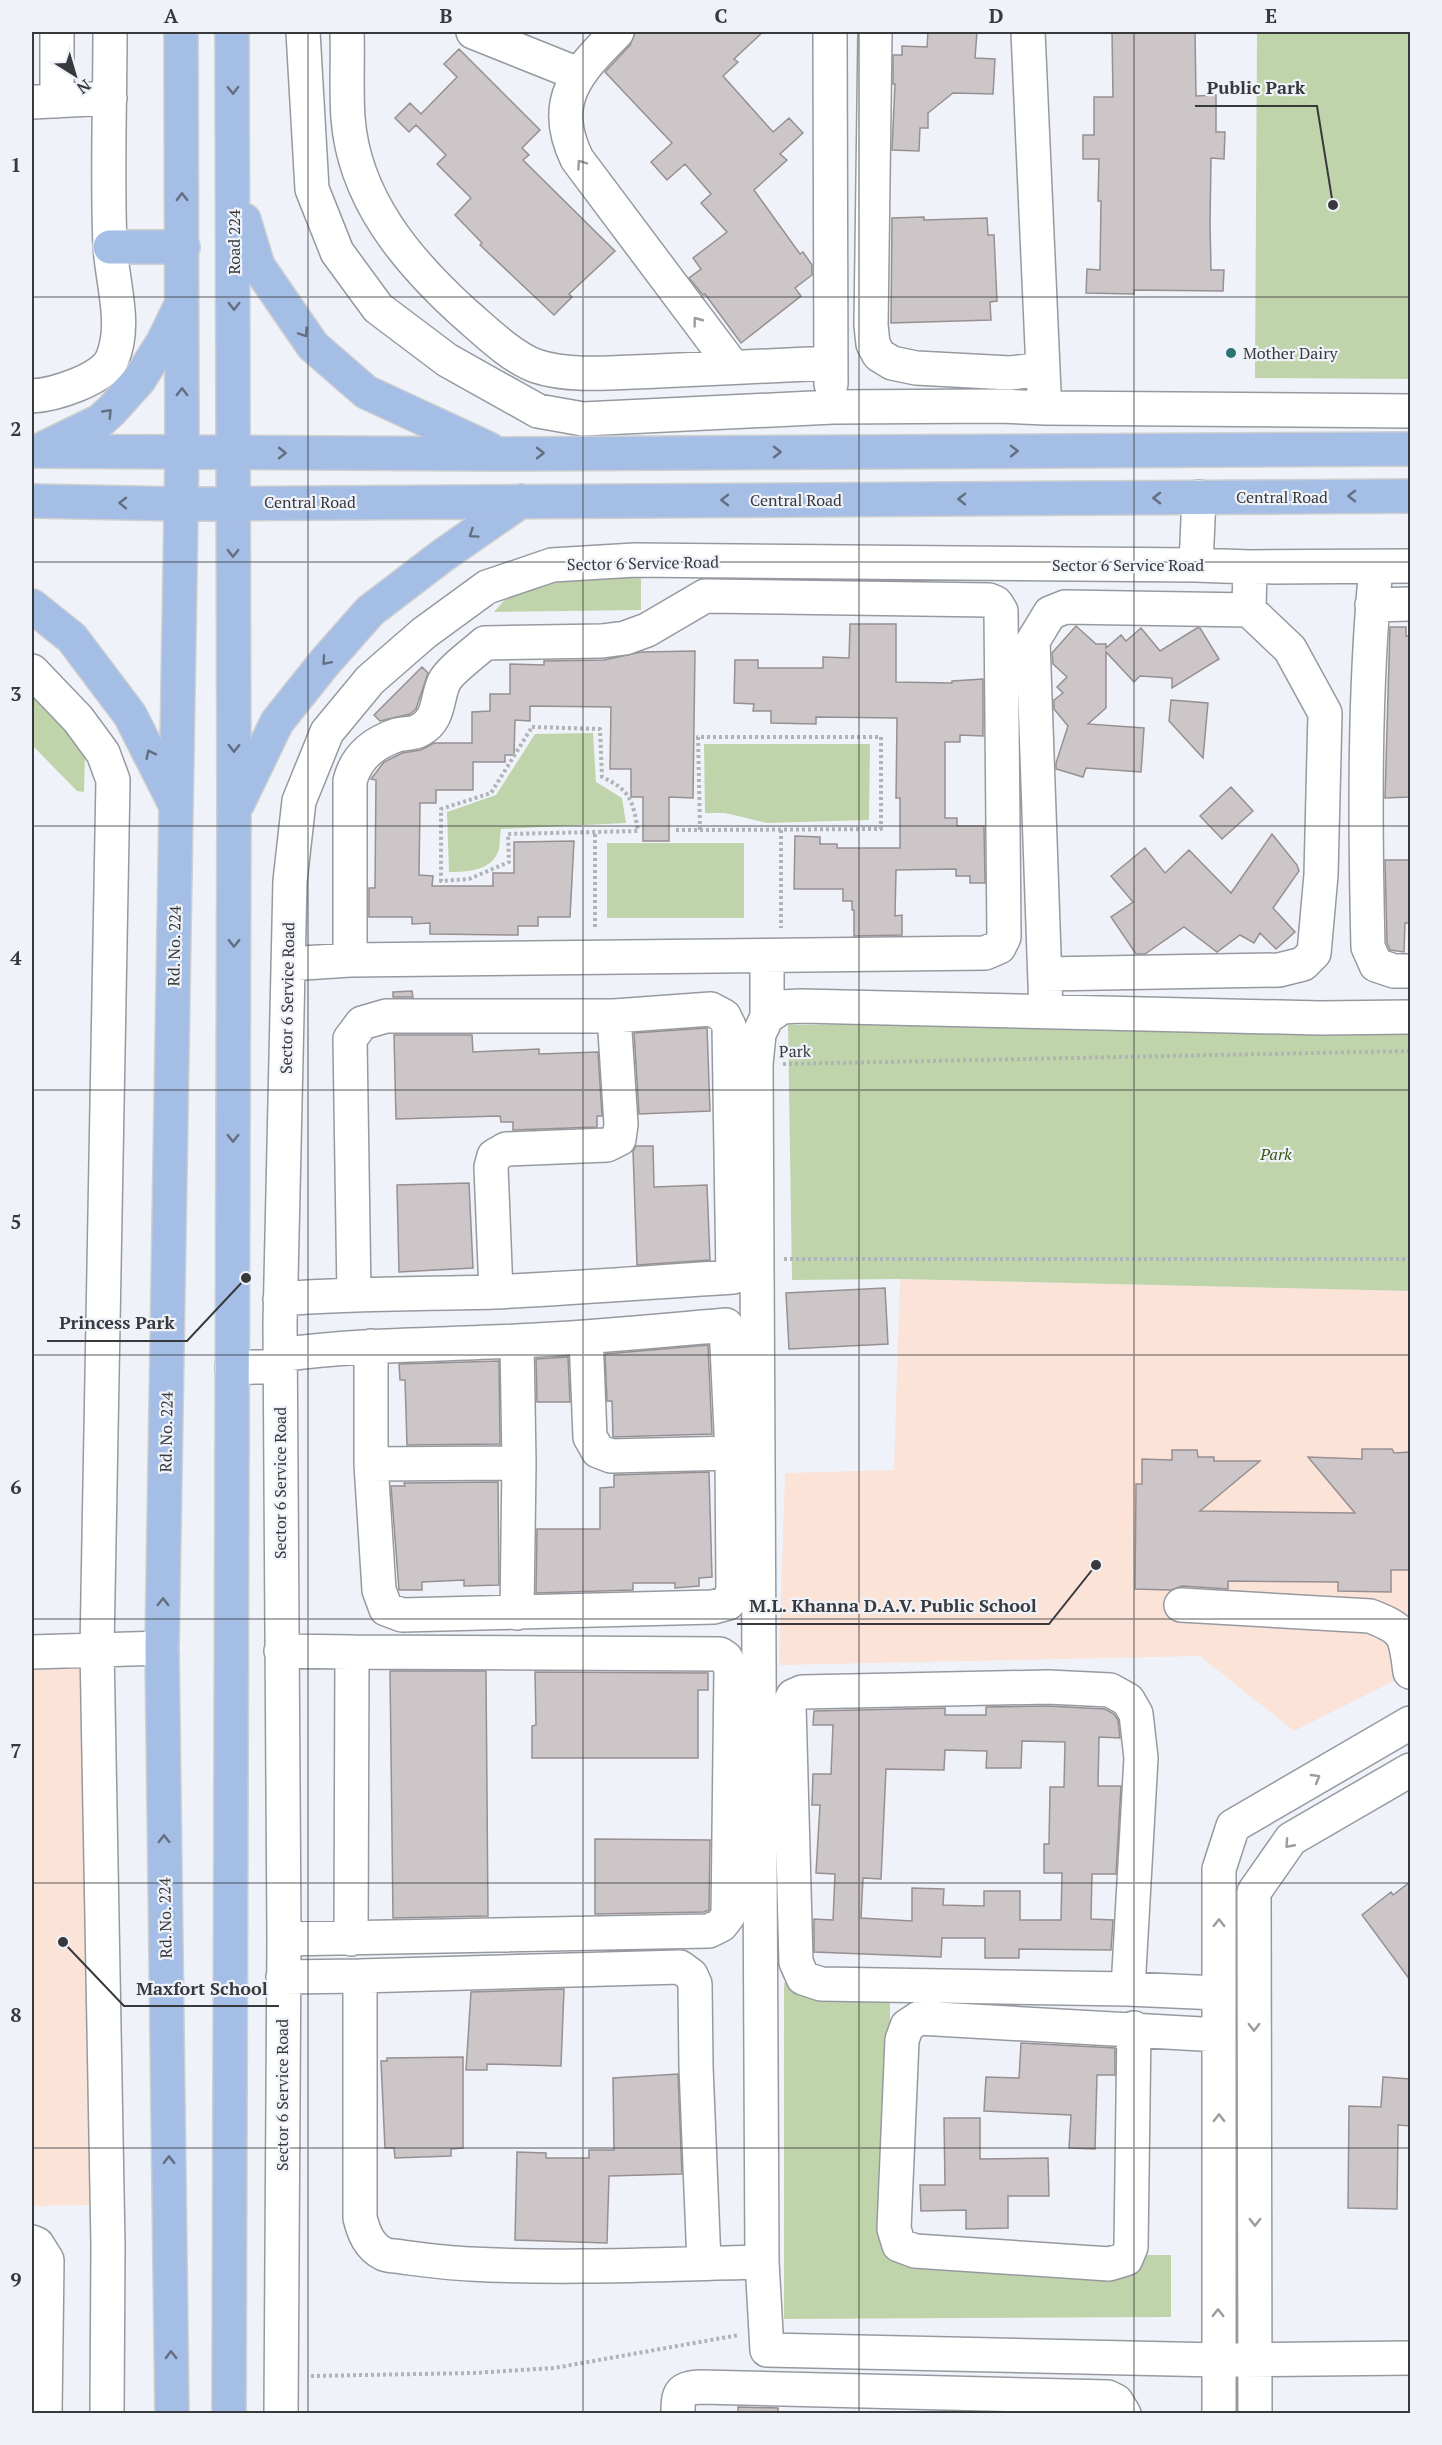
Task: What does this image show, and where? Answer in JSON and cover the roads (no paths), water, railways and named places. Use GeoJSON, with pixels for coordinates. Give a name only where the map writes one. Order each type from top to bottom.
{"type":"FeatureCollection","features":[{"type":"Feature","properties":{"kind":"main road"},"geometry":{"type":"LineString","coordinates":[[182,32],[182,451]]}},
{"type":"Feature","properties":{"kind":"main road","name":"Road 224"},"geometry":{"type":"LineString","coordinates":[[232,32],[234,452]]}},
{"type":"Feature","properties":{"kind":"main road"},"geometry":{"type":"LineString","coordinates":[[234,187],[258,266],[313,346],[366,392],[500,454]]}},
{"type":"Feature","properties":{"kind":"main road"},"geometry":{"type":"LineString","coordinates":[[110,247],[183,247]]}},
{"type":"Feature","properties":{"kind":"main road"},"geometry":{"type":"LineString","coordinates":[[35,451],[100,421],[118,403],[145,371],[163,342],[183,301]]}},
{"type":"Feature","properties":{"kind":"main road"},"geometry":{"type":"LineString","coordinates":[[35,451],[500,454],[1410,449]]}},
{"type":"Feature","properties":{"kind":"main road","name":"Rd. No. 224"},"geometry":{"type":"LineString","coordinates":[[172,2414],[162,1647],[182,451]]}},
{"type":"Feature","properties":{"kind":"main road"},"geometry":{"type":"LineString","coordinates":[[229,2414],[234,452]]}},
{"type":"Feature","properties":{"kind":"main road","name":"Central Road"},"geometry":{"type":"LineString","coordinates":[[32,501],[181,504],[1410,496]]}},
{"type":"Feature","properties":{"kind":"main road"},"geometry":{"type":"LineString","coordinates":[[234,812],[277,722],[370,611],[442,556],[521,501]]}},
{"type":"Feature","properties":{"kind":"main road"},"geometry":{"type":"LineString","coordinates":[[32,606],[72,638],[130,715],[176,807]]}},
{"type":"Feature","properties":{"kind":"street"},"geometry":{"type":"LineString","coordinates":[[57,32],[44,101],[110,98]]}},
{"type":"Feature","properties":{"kind":"street"},"geometry":{"type":"LineString","coordinates":[[32,396],[44,396],[75,386],[101,373],[111,361],[117,342],[118,321],[110,247],[110,32]]}},
{"type":"Feature","properties":{"kind":"street"},"geometry":{"type":"LineString","coordinates":[[303,32],[312,189],[337,252],[378,308],[447,360],[538,411],[583,418],[833,407],[998,406],[1410,411]]}},
{"type":"Feature","properties":{"kind":"street"},"geometry":{"type":"LineString","coordinates":[[347,32],[348,119],[357,164],[368,197],[388,230],[409,256],[454,303],[484,330],[535,366],[597,373],[830,363]]}},
{"type":"Feature","properties":{"kind":"street"},"geometry":{"type":"LineString","coordinates":[[473,32],[578,74]]}},
{"type":"Feature","properties":{"kind":"street"},"geometry":{"type":"LineString","coordinates":[[617,32],[578,74],[565,102],[568,141],[577,159],[733,368]]}},
{"type":"Feature","properties":{"kind":"street"},"geometry":{"type":"LineString","coordinates":[[830,32],[830,363],[833,407]]}},
{"type":"Feature","properties":{"kind":"street"},"geometry":{"type":"LineString","coordinates":[[875,32],[871,325],[873,344],[879,355],[892,363],[916,368],[1010,373],[1043,369]]}},
{"type":"Feature","properties":{"kind":"street"},"geometry":{"type":"LineString","coordinates":[[1028,32],[1046,408]]}},
{"type":"Feature","properties":{"kind":"street"},"geometry":{"type":"LineString","coordinates":[[1227,450],[1230,409]]}},
{"type":"Feature","properties":{"kind":"street"},"geometry":{"type":"LineString","coordinates":[[1196,564],[1199,497]]}},
{"type":"Feature","properties":{"kind":"street","name":"Sector 6 Service Road"},"geometry":{"type":"LineString","coordinates":[[281,2414],[284,1939],[280,1299],[290,881],[299,801],[327,732],[370,680],[424,633],[487,586],[552,565],[635,560],[1196,564],[1250,567],[1410,566]]}},
{"type":"Feature","properties":{"kind":"street"},"geometry":{"type":"LineString","coordinates":[[988,564],[988,600]]}},
{"type":"Feature","properties":{"kind":"street"},"geometry":{"type":"LineString","coordinates":[[1249,610],[1250,567]]}},
{"type":"Feature","properties":{"kind":"street"},"geometry":{"type":"LineString","coordinates":[[1376,567],[1372,605],[1365,830],[1368,947],[1376,965],[1394,971],[1410,971]]}},
{"type":"Feature","properties":{"kind":"street"},"geometry":{"type":"LineString","coordinates":[[288,964],[350,960],[985,953],[999,947],[1004,937],[1001,611],[996,603],[988,600],[705,596],[647,630],[625,638],[602,641],[484,643],[444,680],[438,708],[432,720],[419,731],[396,736],[377,744],[363,754],[354,766],[350,781],[350,960]]}},
{"type":"Feature","properties":{"kind":"street"},"geometry":{"type":"LineString","coordinates":[[1372,605],[1410,604]]}},
{"type":"Feature","properties":{"kind":"street"},"geometry":{"type":"LineString","coordinates":[[1045,974],[1279,970],[1304,964],[1314,953],[1322,875],[1325,713],[1290,650],[1249,610],[1065,607],[1050,613],[1033,641],[1046,1011]]}},
{"type":"Feature","properties":{"kind":"street"},"geometry":{"type":"LineString","coordinates":[[32,672],[78,719],[103,753],[113,780],[97,1648],[108,2246],[107,2414]]}},
{"type":"Feature","properties":{"kind":"street"},"geometry":{"type":"LineString","coordinates":[[371,1346],[371,1464],[379,1590],[386,1609],[402,1616],[713,1607],[728,1603],[733,1590],[732,1453],[742,1325],[749,1271],[756,1064],[759,1034],[767,1017],[774,956]]}},
{"type":"Feature","properties":{"kind":"street"},"geometry":{"type":"LineString","coordinates":[[767,1017],[782,1007],[801,1006],[1320,1018],[1410,1017]]}},
{"type":"Feature","properties":{"kind":"street"},"geometry":{"type":"LineString","coordinates":[[354,1295],[350,1039],[362,1023],[386,1016],[614,1016],[711,1009],[724,1016],[729,1026],[749,1271]]}},
{"type":"Feature","properties":{"kind":"street"},"geometry":{"type":"LineString","coordinates":[[496,1292],[491,1167],[494,1156],[506,1149],[607,1145],[619,1139],[621,1124],[614,1016]]}},
{"type":"Feature","properties":{"kind":"street"},"geometry":{"type":"LineString","coordinates":[[280,1299],[496,1292],[749,1271]]}},
{"type":"Feature","properties":{"kind":"street"},"geometry":{"type":"LineString","coordinates":[[232,1368],[371,1346],[517,1341],[742,1325]]}},
{"type":"Feature","properties":{"kind":"street"},"geometry":{"type":"LineString","coordinates":[[742,1325],[762,2262],[767,2350],[1218,2360],[1410,2358]]}},
{"type":"Feature","properties":{"kind":"street"},"geometry":{"type":"LineString","coordinates":[[586,1337],[590,1437],[598,1451],[611,1456],[732,1453]]}},
{"type":"Feature","properties":{"kind":"street"},"geometry":{"type":"LineString","coordinates":[[517,1341],[519,1463],[517,1613]]}},
{"type":"Feature","properties":{"kind":"street"},"geometry":{"type":"LineString","coordinates":[[371,1464],[519,1463]]}},
{"type":"Feature","properties":{"kind":"street"},"geometry":{"type":"LineString","coordinates":[[1181,1605],[1370,1616],[1392,1624],[1406,1639],[1410,1672]]}},
{"type":"Feature","properties":{"kind":"street"},"geometry":{"type":"LineString","coordinates":[[32,1652],[162,1647]]}},
{"type":"Feature","properties":{"kind":"street"},"geometry":{"type":"LineString","coordinates":[[281,1651],[720,1654],[726,1658],[731,1669],[728,1916],[721,1925],[709,1931],[284,1939]]}},
{"type":"Feature","properties":{"kind":"street"},"geometry":{"type":"LineString","coordinates":[[351,1939],[352,1652]]}},
{"type":"Feature","properties":{"kind":"street"},"geometry":{"type":"LineString","coordinates":[[1128,1989],[1141,1758],[1136,1714],[1128,1700],[1110,1690],[1048,1687],[878,1689],[802,1692],[793,1696],[789,1705],[796,1962],[803,1978],[821,1984],[1128,1989],[1218,1993]]}},
{"type":"Feature","properties":{"kind":"street"},"geometry":{"type":"LineString","coordinates":[[1219,2414],[1219,1869],[1233,1826],[1410,1723]]}},
{"type":"Feature","properties":{"kind":"street"},"geometry":{"type":"LineString","coordinates":[[1255,2414],[1254,1892],[1292,1839],[1410,1770]]}},
{"type":"Feature","properties":{"kind":"street"},"geometry":{"type":"LineString","coordinates":[[283,1977],[680,1967],[691,1975],[695,1984],[704,2263]]}},
{"type":"Feature","properties":{"kind":"street"},"geometry":{"type":"LineString","coordinates":[[360,1976],[360,2218],[366,2240],[384,2254],[443,2263],[503,2266],[762,2262]]}},
{"type":"Feature","properties":{"kind":"street"},"geometry":{"type":"LineString","coordinates":[[1134,2028],[1131,2247],[1126,2259],[1109,2264],[915,2251],[899,2245],[894,2229],[902,2040],[907,2026],[919,2018],[1134,2028],[1219,2034]]}},
{"type":"Feature","properties":{"kind":"street"},"geometry":{"type":"LineString","coordinates":[[32,2242],[37,2244],[47,2260],[45,2414]]}},
{"type":"Feature","properties":{"kind":"street"},"geometry":{"type":"LineString","coordinates":[[678,2414],[678,2397],[689,2387],[1108,2397],[1116,2401],[1124,2414]]}},
{"type":"Feature","properties":{"kind":"place","name":"Public Park"},"geometry":{"type":"Point","coordinates":[1333,205]}},
{"type":"Feature","properties":{"kind":"place","name":"Mother Dairy"},"geometry":{"type":"Point","coordinates":[1231,353]}},
{"type":"Feature","properties":{"kind":"place","name":"Princess Park"},"geometry":{"type":"Point","coordinates":[246,1278]}},
{"type":"Feature","properties":{"kind":"place","name":"M.L. Khanna D.A.V. Public School"},"geometry":{"type":"Point","coordinates":[1096,1565]}},
{"type":"Feature","properties":{"kind":"place","name":"Maxfort School"},"geometry":{"type":"Point","coordinates":[63,1942]}},
{"type":"Feature","properties":{"kind":"park label","name":"Park"},"geometry":{"type":"Point","coordinates":[1276,1154]}}]}
